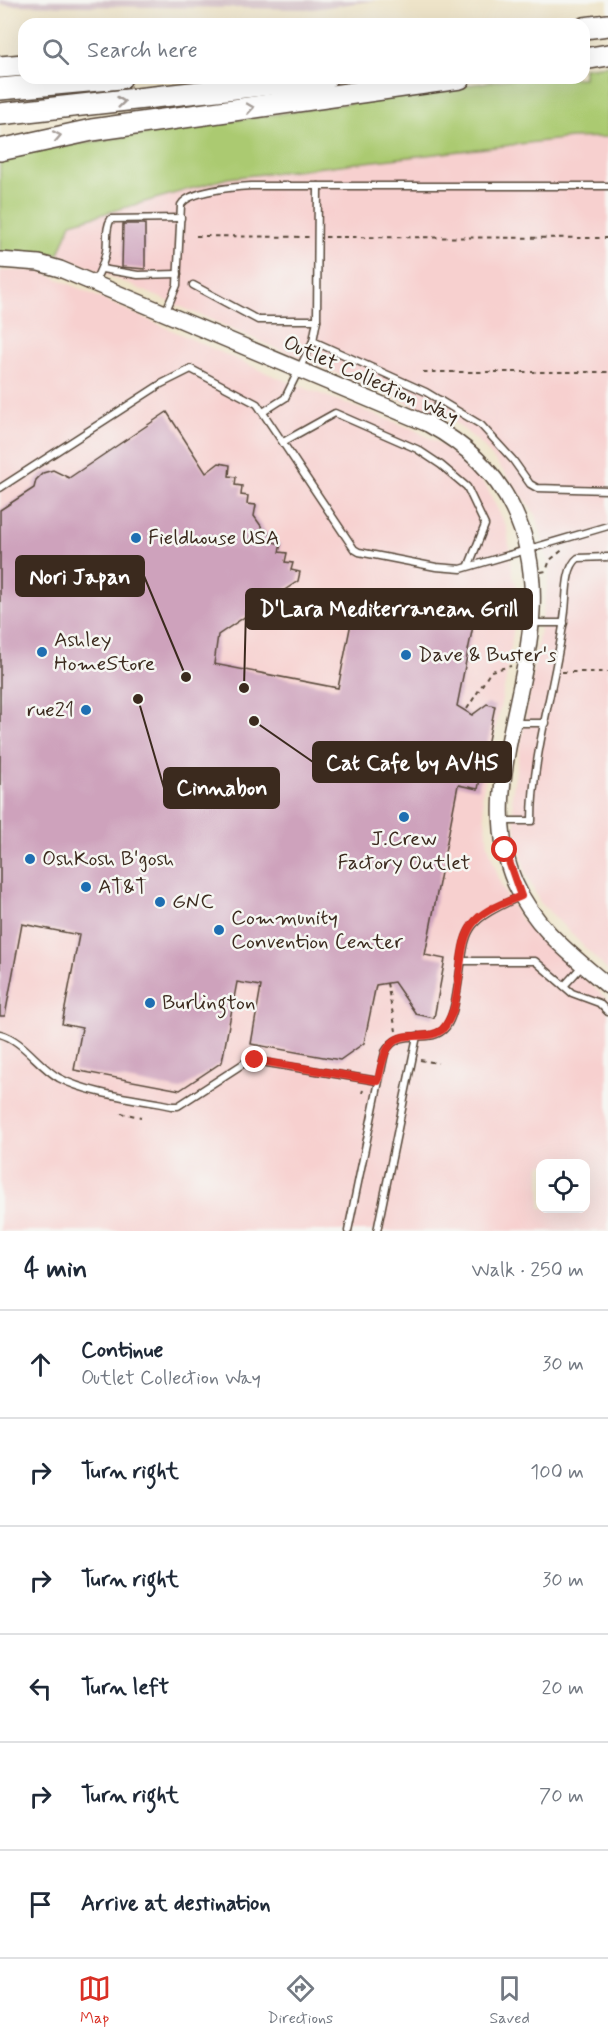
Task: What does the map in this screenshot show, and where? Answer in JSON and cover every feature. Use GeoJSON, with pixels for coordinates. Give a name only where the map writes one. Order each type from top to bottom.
{"type":"FeatureCollection","features":[{"type":"Feature","properties":{"kind":"highway"},"geometry":{"type":"LineString","coordinates":[[590,27],[608,25]]}},
{"type":"Feature","properties":{"kind":"highway"},"geometry":{"type":"LineString","coordinates":[[590,49],[608,47]]}},
{"type":"Feature","properties":{"kind":"highway"},"geometry":{"type":"LineString","coordinates":[[590,58],[608,56]]}},
{"type":"Feature","properties":{"kind":"highway"},"geometry":{"type":"LineString","coordinates":[[0,67],[18,66]]}},
{"type":"Feature","properties":{"kind":"highway"},"geometry":{"type":"LineString","coordinates":[[0,89],[55,84]]}},
{"type":"Feature","properties":{"kind":"highway"},"geometry":{"type":"LineString","coordinates":[[0,114],[272,84]]}},
{"type":"Feature","properties":{"kind":"highway"},"geometry":{"type":"LineString","coordinates":[[0,150],[92,130],[418,84]]}},
{"type":"Feature","properties":{"kind":"street","name":"Outlet Collection Way"},"geometry":{"type":"LineString","coordinates":[[0,260],[39,263],[94,283],[428,424],[465,448],[498,482],[519,521],[533,572],[531,623],[502,796],[501,822],[505,850],[521,896],[544,930],[608,986]]}},
{"type":"Feature","properties":{"kind":"lane"},"geometry":{"type":"LineString","coordinates":[[263,412],[285,398],[313,341],[317,320],[318,186]]}},
{"type":"Feature","properties":{"kind":"lane"},"geometry":{"type":"LineString","coordinates":[[165,313],[177,285],[181,205],[188,198],[230,187],[608,186]]}},
{"type":"Feature","properties":{"kind":"lane"},"geometry":{"type":"LineString","coordinates":[[94,283],[102,269],[107,249],[107,224],[111,219],[181,218]]}},
{"type":"Feature","properties":{"kind":"lane"},"geometry":{"type":"LineString","coordinates":[[102,269],[138,275],[178,274]]}},
{"type":"Feature","properties":{"kind":"lane"},"geometry":{"type":"LineString","coordinates":[[193,285],[258,320],[317,320]]}},
{"type":"Feature","properties":{"kind":"lane"},"geometry":{"type":"LineString","coordinates":[[313,341],[440,400],[482,424],[530,484],[537,488],[608,490]]}},
{"type":"Feature","properties":{"kind":"lane"},"geometry":{"type":"LineString","coordinates":[[0,489],[161,384],[191,369],[249,398],[263,412],[357,551],[453,569],[608,526]]}},
{"type":"Feature","properties":{"kind":"lane"},"geometry":{"type":"LineString","coordinates":[[428,424],[440,400]]}},
{"type":"Feature","properties":{"kind":"lane"},"geometry":{"type":"LineString","coordinates":[[283,442],[334,413],[417,448],[467,487],[485,525],[469,565]]}},
{"type":"Feature","properties":{"kind":"lane"},"geometry":{"type":"LineString","coordinates":[[501,822],[532,822],[534,788],[573,562],[582,557],[608,557]]}},
{"type":"Feature","properties":{"kind":"lane"},"geometry":{"type":"LineString","coordinates":[[531,623],[564,623]]}},
{"type":"Feature","properties":{"kind":"lane"},"geometry":{"type":"LineString","coordinates":[[514,723],[546,723]]}},
{"type":"Feature","properties":{"kind":"lane"},"geometry":{"type":"LineString","coordinates":[[348,1231],[385,1052],[400,1038],[437,1034],[448,1023],[453,1010],[466,938],[475,921],[482,914],[521,896]]}},
{"type":"Feature","properties":{"kind":"lane"},"geometry":{"type":"LineString","coordinates":[[462,961],[535,961],[572,993],[599,1003],[608,1011]]}},
{"type":"Feature","properties":{"kind":"lane"},"geometry":{"type":"LineString","coordinates":[[564,986],[583,965]]}},
{"type":"Feature","properties":{"kind":"lane"},"geometry":{"type":"LineString","coordinates":[[0,1034],[12,1038],[46,1070],[65,1080],[172,1106],[178,1106],[249,1060],[378,1081]]}},
{"type":"Feature","properties":{"kind":"lane"},"geometry":{"type":"LineString","coordinates":[[377,1231],[417,1036]]}},
{"type":"Feature","properties":{"kind":"path"},"geometry":{"type":"LineString","coordinates":[[196,236],[608,238]]}},
{"type":"Feature","properties":{"kind":"path"},"geometry":{"type":"LineString","coordinates":[[423,372],[608,372]]}},
{"type":"Feature","properties":{"kind":"path"},"geometry":{"type":"LineString","coordinates":[[533,572],[546,572],[550,560],[568,547]]}},
{"type":"Feature","properties":{"kind":"path"},"geometry":{"type":"LineString","coordinates":[[387,983],[397,1034],[400,1038]]}},
{"type":"Feature","properties":{"kind":"path"},"geometry":{"type":"LineString","coordinates":[[419,1060],[438,1064]]}},
{"type":"Feature","properties":{"kind":"path"},"geometry":{"type":"LineString","coordinates":[[121,1113],[141,1117]]}},
{"type":"Feature","properties":{"kind":"shaded area"},"geometry":{"type":"Polygon","coordinates":[[[0,0],[377,0],[313,9],[0,5],[0,0]]]}},
{"type":"Feature","properties":{"kind":"shaded area"},"geometry":{"type":"Polygon","coordinates":[[[608,137],[608,971],[540,902],[526,874],[516,834],[512,795],[550,570],[536,515],[500,467],[481,444],[456,423],[59,254],[71,223],[228,178],[571,138],[608,137]]]}},
{"type":"Feature","properties":{"kind":"shaded area"},"geometry":{"type":"Polygon","coordinates":[[[38,270],[276,377],[413,429],[442,445],[466,463],[487,488],[507,528],[513,576],[519,592],[506,679],[482,795],[488,845],[501,885],[519,917],[608,1000],[608,1231],[0,1231],[0,271],[38,270]]]}},
{"type":"Feature","properties":{"kind":"green space"},"geometry":{"type":"Polygon","coordinates":[[[608,65],[608,137],[571,138],[228,178],[71,223],[59,254],[0,254],[0,158],[17,153],[476,84],[590,84],[590,67],[608,65]]]}},
{"type":"Feature","properties":{"kind":"building"},"geometry":{"type":"Polygon","coordinates":[[[123,224],[145,224],[145,269],[122,267],[123,224]]]}},
{"type":"Feature","properties":{"kind":"building"},"geometry":{"type":"Polygon","coordinates":[[[167,412],[206,473],[219,463],[230,465],[229,476],[236,477],[235,485],[242,486],[241,495],[248,496],[247,504],[256,505],[254,516],[266,533],[274,535],[273,542],[281,544],[279,552],[287,553],[285,562],[293,563],[291,570],[300,572],[298,581],[218,635],[214,664],[338,688],[356,598],[401,607],[402,601],[420,604],[419,610],[474,621],[457,706],[472,715],[487,704],[495,706],[478,789],[458,785],[425,955],[445,959],[434,1018],[416,1014],[394,982],[376,985],[364,1043],[340,1060],[251,1044],[261,986],[237,982],[222,1062],[180,1090],[74,1070],[82,1028],[62,1024],[79,935],[22,924],[5,1016],[0,1016],[0,510],[34,488],[36,480],[43,473],[53,470],[69,478],[167,412]]]}},
{"type":"Feature","properties":{"kind":"place","name":"Fieldhouse USA"},"geometry":{"type":"Point","coordinates":[136,538]}},
{"type":"Feature","properties":{"kind":"place","name":"Ashley HomeStore"},"geometry":{"type":"Point","coordinates":[42,652]}},
{"type":"Feature","properties":{"kind":"place","name":"Dave & Buster's"},"geometry":{"type":"Point","coordinates":[406,655]}},
{"type":"Feature","properties":{"kind":"place","name":"Nori Japan"},"geometry":{"type":"Point","coordinates":[186,677]}},
{"type":"Feature","properties":{"kind":"place","name":"D'Lara Mediterranean Grill"},"geometry":{"type":"Point","coordinates":[244,688]}},
{"type":"Feature","properties":{"kind":"place","name":"Cinnabon"},"geometry":{"type":"Point","coordinates":[138,699]}},
{"type":"Feature","properties":{"kind":"place","name":"rue21"},"geometry":{"type":"Point","coordinates":[86,710]}},
{"type":"Feature","properties":{"kind":"place","name":"Cat Cafe by AVHS"},"geometry":{"type":"Point","coordinates":[254,721]}},
{"type":"Feature","properties":{"kind":"place","name":"J.Crew Factory Outlet"},"geometry":{"type":"Point","coordinates":[404,817]}},
{"type":"Feature","properties":{"kind":"place","name":"OshKosh B'gosh"},"geometry":{"type":"Point","coordinates":[30,859]}},
{"type":"Feature","properties":{"kind":"place","name":"AT&T"},"geometry":{"type":"Point","coordinates":[86,887]}},
{"type":"Feature","properties":{"kind":"place","name":"GNC"},"geometry":{"type":"Point","coordinates":[160,902]}},
{"type":"Feature","properties":{"kind":"place","name":"Community Convention Center"},"geometry":{"type":"Point","coordinates":[219,930]}},
{"type":"Feature","properties":{"kind":"place","name":"Burlington"},"geometry":{"type":"Point","coordinates":[150,1003]}},
{"type":"Feature","properties":{"kind":"route"},"geometry":{"type":"LineString","coordinates":[[255,1060],[378,1081],[382,1060],[391,1044],[404,1037],[428,1036],[442,1030],[453,1010],[469,930],[482,914],[521,896],[505,850]]}}]}
